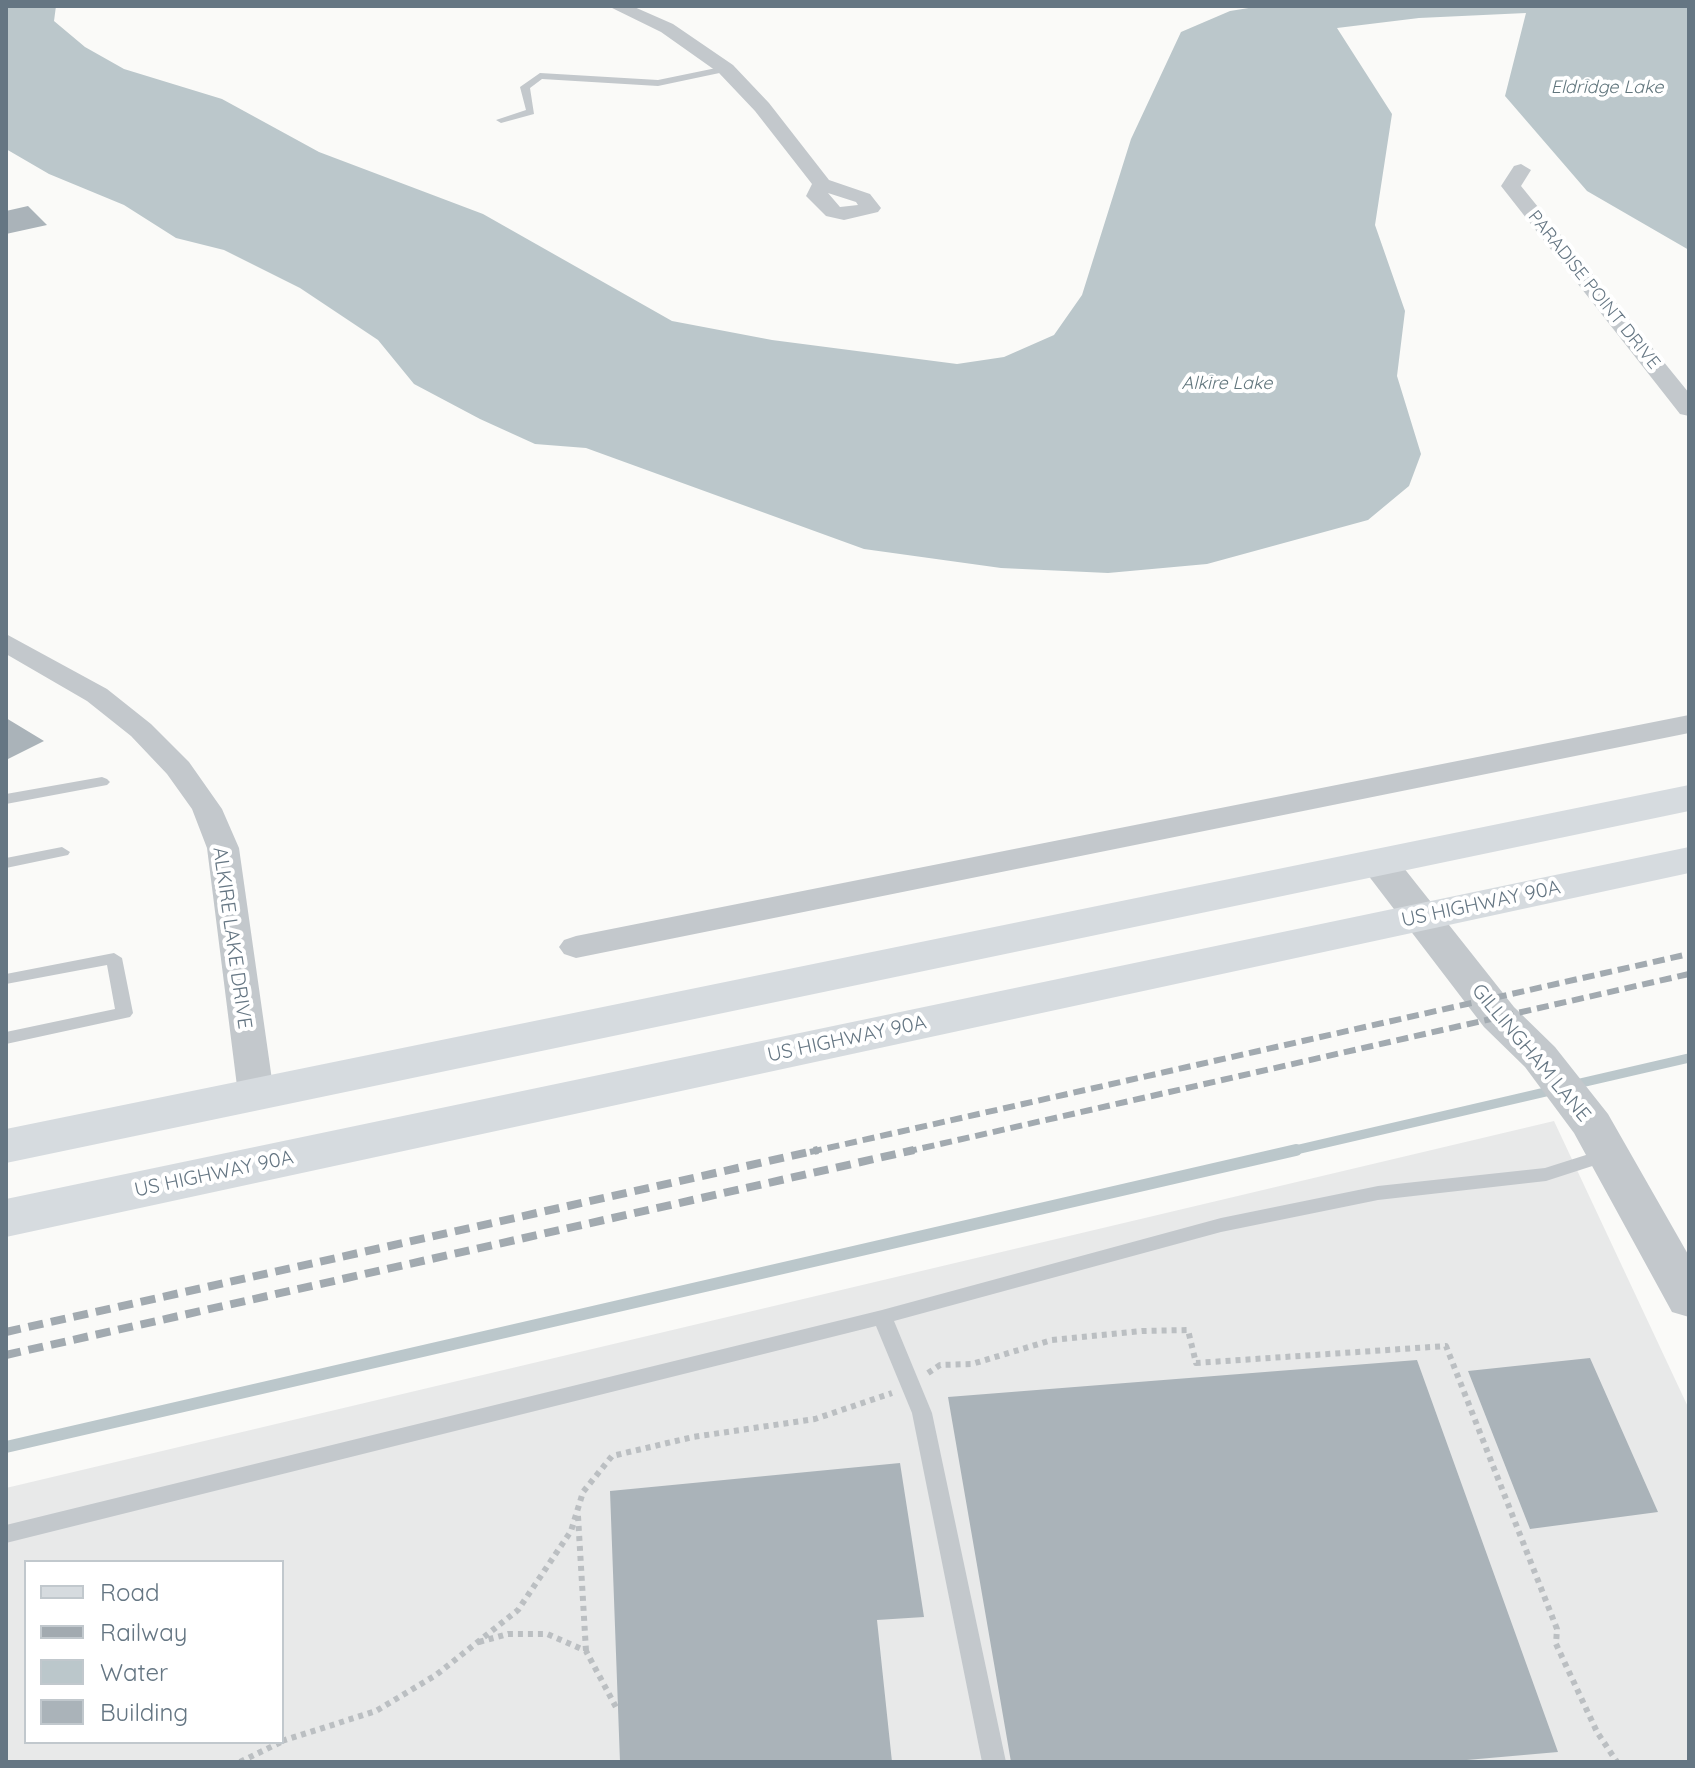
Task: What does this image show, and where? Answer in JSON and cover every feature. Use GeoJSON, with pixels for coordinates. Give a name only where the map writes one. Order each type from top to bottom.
{"type":"FeatureCollection","features":[{"type":"Feature","properties":{"kind":"main road"},"geometry":{"type":"LineString","coordinates":[[6,1146],[1689,798]]}},
{"type":"Feature","properties":{"kind":"main road","name":"US HIGHWAY 90A"},"geometry":{"type":"LineString","coordinates":[[6,1218],[1689,860]]}},
{"type":"Feature","properties":{"kind":"main road"},"geometry":{"type":"LineString","coordinates":[[256,1094],[269,1163]]}},
{"type":"Feature","properties":{"kind":"street"},"geometry":{"type":"LineString","coordinates":[[617,6],[667,28],[726,69],[762,107],[822,184]]}},
{"type":"Feature","properties":{"kind":"street","name":"PARADISE POINT DRIVE"},"geometry":{"type":"LineString","coordinates":[[1521,170],[1511,186],[1689,409]]}},
{"type":"Feature","properties":{"kind":"street","name":"ALKIRE LAKE DRIVE"},"geometry":{"type":"LineString","coordinates":[[6,642],[97,695],[141,730],[178,768],[207,809],[223,848],[246,1039],[256,1094]]}},
{"type":"Feature","properties":{"kind":"street"},"geometry":{"type":"LineString","coordinates":[[576,947],[1689,724]]}},
{"type":"Feature","properties":{"kind":"street","name":"GILLINGHAM LANE"},"geometry":{"type":"LineString","coordinates":[[1378,862],[1499,1017],[1540,1057],[1601,1139],[1689,1299]]}},
{"type":"Feature","properties":{"kind":"lane"},"geometry":{"type":"LineString","coordinates":[[501,120],[531,112],[525,87],[540,76],[658,83],[726,69]]}},
{"type":"Feature","properties":{"kind":"lane"},"geometry":{"type":"LineString","coordinates":[[6,799],[102,782]]}},
{"type":"Feature","properties":{"kind":"lane"},"geometry":{"type":"LineString","coordinates":[[6,863],[62,852]]}},
{"type":"Feature","properties":{"kind":"lane"},"geometry":{"type":"LineString","coordinates":[[6,979],[114,958],[124,1013],[6,1038]]}},
{"type":"Feature","properties":{"kind":"lane"},"geometry":{"type":"LineString","coordinates":[[6,1534],[882,1317],[1221,1225],[1378,1193],[1546,1174],[1601,1139]]}},
{"type":"Feature","properties":{"kind":"lane"},"geometry":{"type":"LineString","coordinates":[[882,1317],[922,1413],[994,1762]]}},
{"type":"Feature","properties":{"kind":"path"},"geometry":{"type":"LineString","coordinates":[[284,1741],[376,1711],[436,1675],[518,1610],[571,1531],[583,1492],[612,1456],[693,1437],[815,1419],[910,1387],[940,1365],[972,1364],[1052,1340],[1188,1330],[1196,1363],[1446,1346],[1557,1629],[1556,1644],[1597,1732],[1617,1762]]}},
{"type":"Feature","properties":{"kind":"path"},"geometry":{"type":"LineString","coordinates":[[578,1509],[586,1651],[618,1711]]}},
{"type":"Feature","properties":{"kind":"path"},"geometry":{"type":"LineString","coordinates":[[477,1643],[508,1634],[547,1634],[586,1651]]}},
{"type":"Feature","properties":{"kind":"path"},"geometry":{"type":"LineString","coordinates":[[240,1762],[278,1744]]}},
{"type":"Feature","properties":{"kind":"shaded area"},"geometry":{"type":"Polygon","coordinates":[[[1554,1121],[1689,1409],[1689,1762],[6,1762],[6,1488],[1554,1121]]]}},
{"type":"Feature","properties":{"kind":"water","name":"Alkire Lake"},"geometry":{"type":"Polygon","coordinates":[[[6,6],[56,6],[54,21],[85,47],[124,69],[222,99],[319,152],[483,214],[672,321],[772,340],[957,364],[1004,357],[1054,335],[1082,295],[1131,139],[1181,32],[1230,11],[1261,6],[1689,6],[1689,250],[1587,191],[1505,96],[1526,13],[1419,18],[1337,28],[1392,114],[1375,225],[1405,311],[1397,376],[1421,454],[1409,486],[1368,520],[1207,564],[1108,573],[1001,568],[864,549],[586,448],[535,444],[480,419],[414,384],[378,340],[300,288],[224,250],[176,238],[124,205],[49,174],[6,149],[6,6]]]}},
{"type":"Feature","properties":{"kind":"building"},"geometry":{"type":"Polygon","coordinates":[[[28,206],[47,225],[6,234],[6,211],[28,206]]]}},
{"type":"Feature","properties":{"kind":"building"},"geometry":{"type":"Polygon","coordinates":[[[6,718],[44,741],[6,760],[6,718]]]}},
{"type":"Feature","properties":{"kind":"building"},"geometry":{"type":"Polygon","coordinates":[[[1590,1358],[1658,1512],[1530,1529],[1468,1371],[1590,1358]]]}},
{"type":"Feature","properties":{"kind":"building"},"geometry":{"type":"Polygon","coordinates":[[[1417,1360],[1558,1752],[1444,1762],[1011,1762],[948,1397],[1417,1360]]]}},
{"type":"Feature","properties":{"kind":"building"},"geometry":{"type":"Polygon","coordinates":[[[900,1463],[924,1617],[877,1620],[892,1762],[620,1762],[610,1491],[900,1463]]]}},
{"type":"Feature","properties":{"kind":"waterway"},"geometry":{"type":"LineString","coordinates":[[1572,1085],[1689,1058]]}},
{"type":"Feature","properties":{"kind":"waterway"},"geometry":{"type":"LineString","coordinates":[[1287,1152],[1554,1090]]}},
{"type":"Feature","properties":{"kind":"waterway"},"geometry":{"type":"LineString","coordinates":[[6,1447],[1296,1150]]}},
{"type":"Feature","properties":{"kind":"railway"},"geometry":{"type":"LineString","coordinates":[[810,1152],[1689,954]]}},
{"type":"Feature","properties":{"kind":"railway"},"geometry":{"type":"LineString","coordinates":[[905,1152],[1689,974]]}},
{"type":"Feature","properties":{"kind":"railway"},"geometry":{"type":"LineString","coordinates":[[6,1332],[818,1150]]}},
{"type":"Feature","properties":{"kind":"railway"},"geometry":{"type":"LineString","coordinates":[[6,1355],[914,1150]]}},
{"type":"Feature","properties":{"kind":"water label","name":"Eldridge Lake"},"geometry":{"type":"Point","coordinates":[1607,88]}}]}
